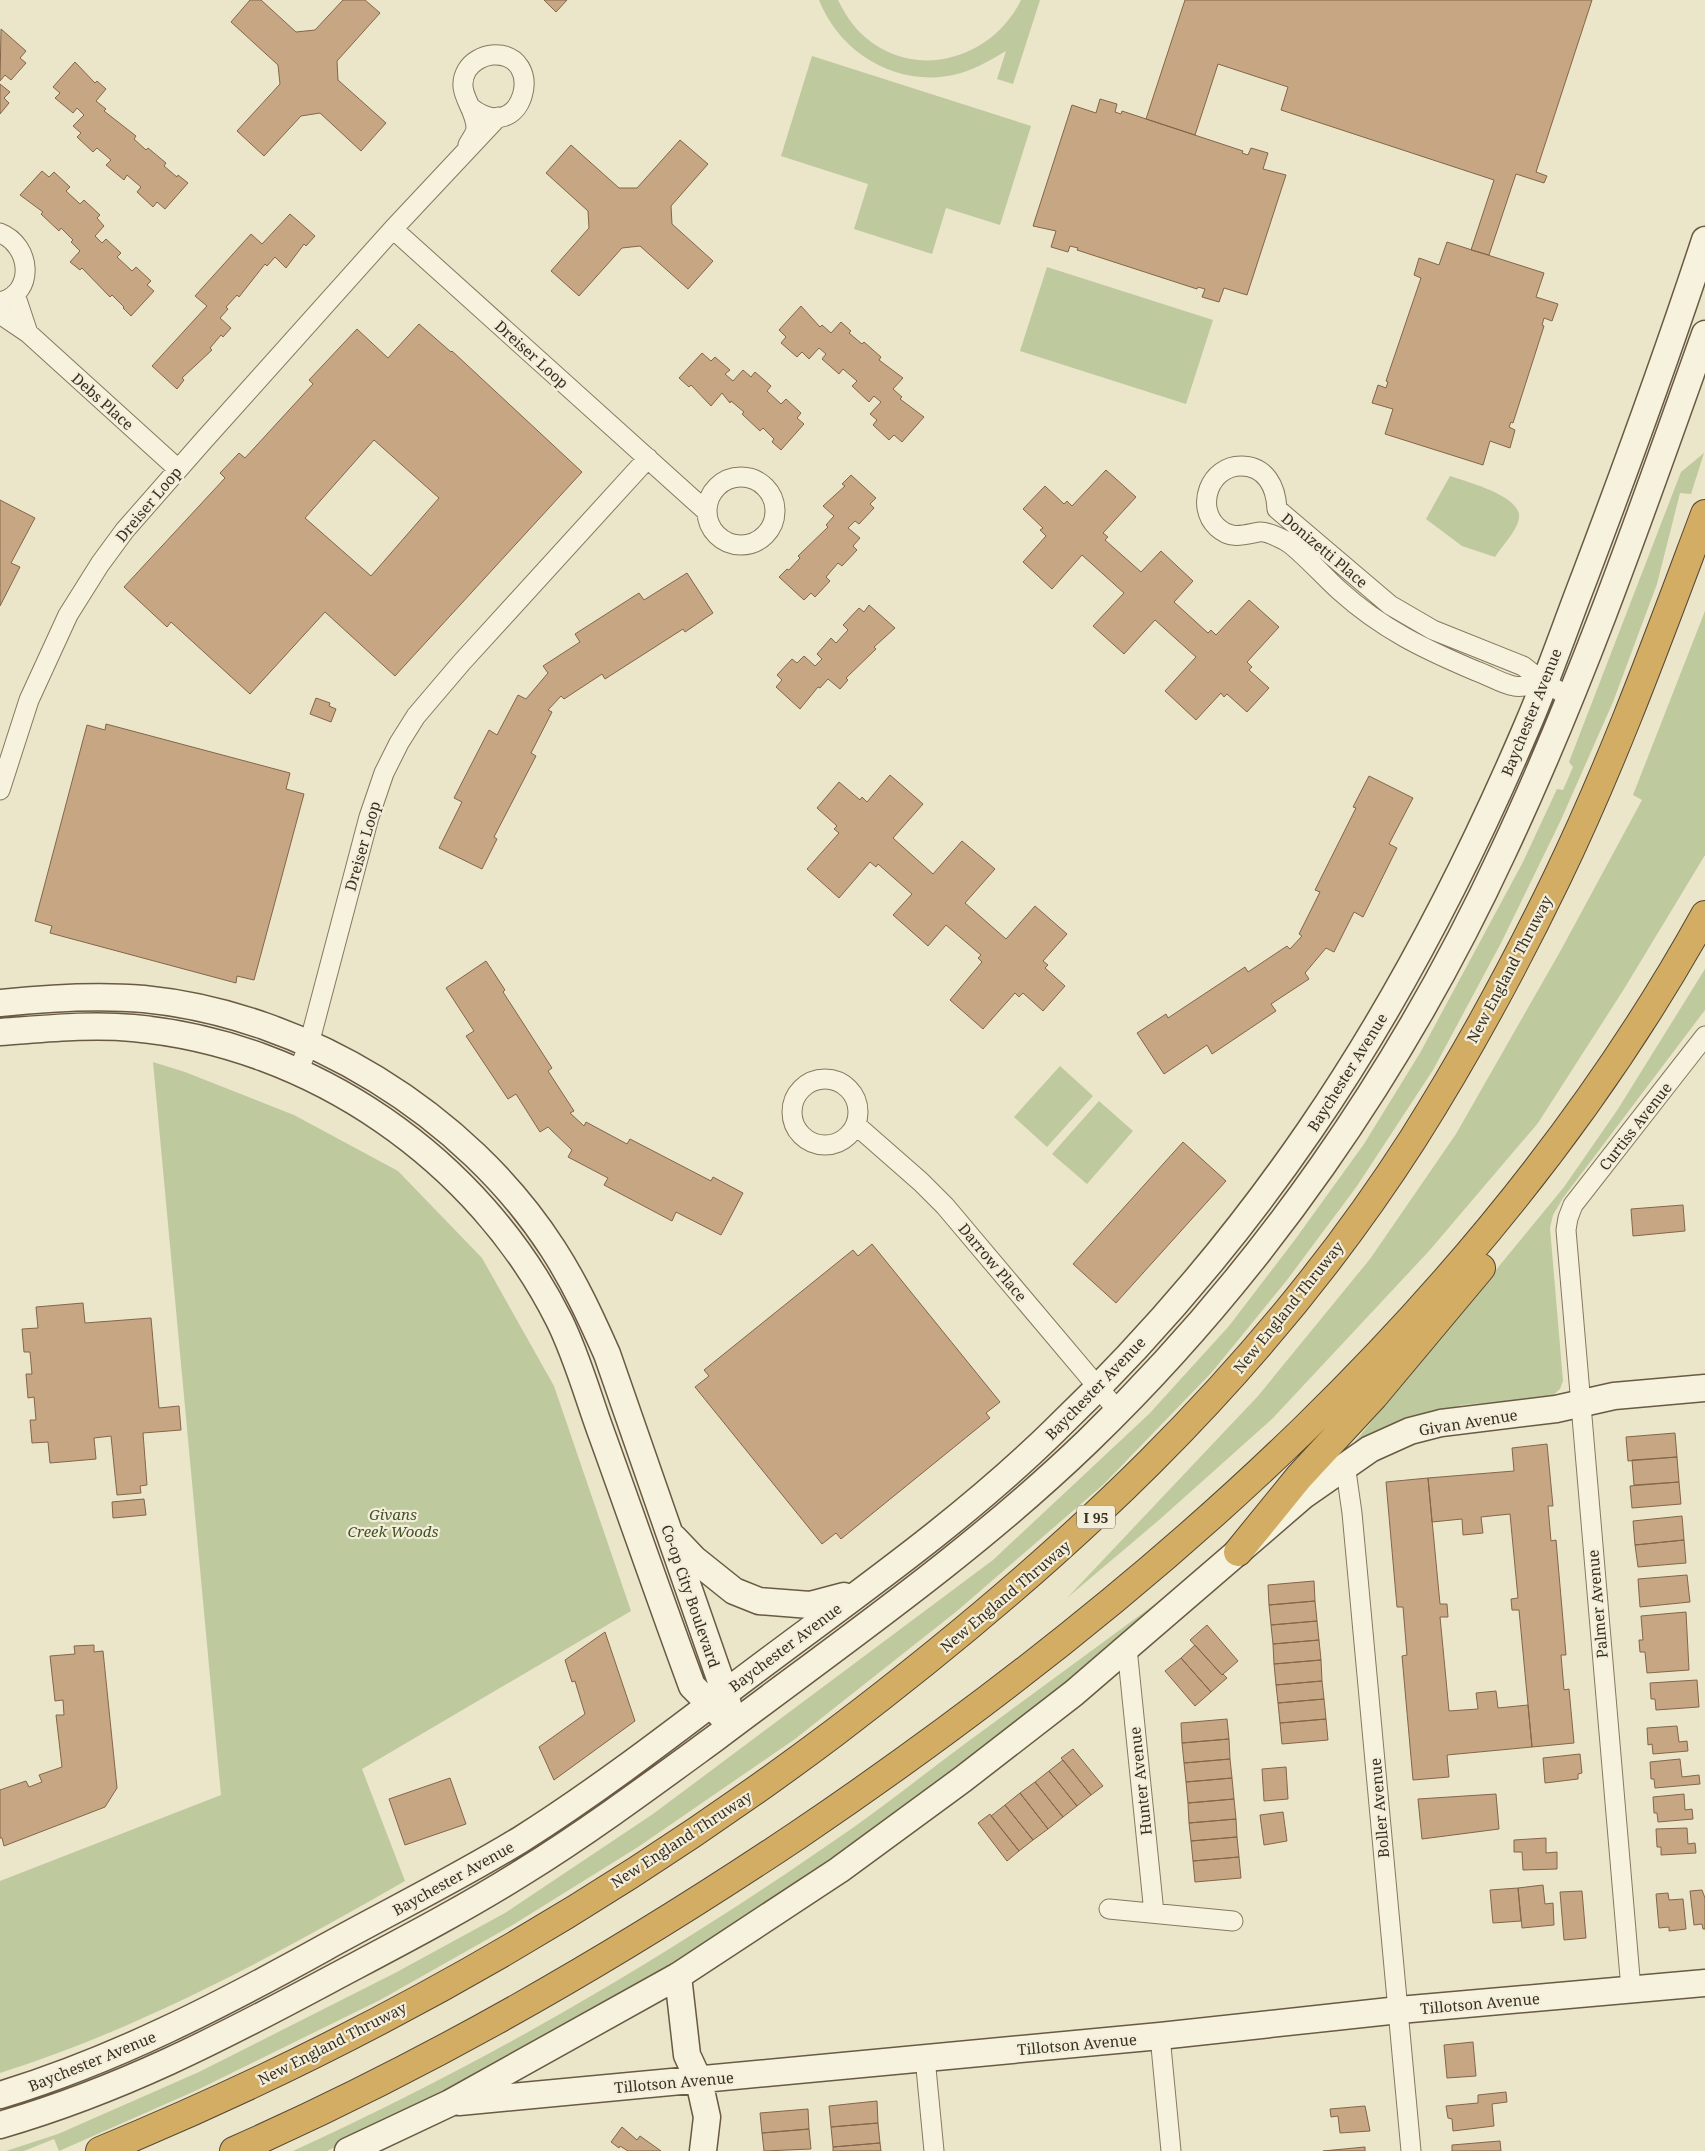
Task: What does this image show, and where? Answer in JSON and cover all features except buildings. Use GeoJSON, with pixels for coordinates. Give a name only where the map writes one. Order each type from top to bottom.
{"type":"FeatureCollection","features":[{"type":"Feature","properties":{"kind":"highway","name":"New England Thruway"},"geometry":{"type":"LineString","coordinates":[[100,2151],[254,2082],[410,2004],[536,1931],[680,1841],[806,1754],[921,1666],[1086,1526],[1167,1446],[1216,1394],[1287,1311],[1333,1252],[1400,1158],[1456,1066],[1518,955],[1561,870],[1644,676],[1705,514]]}},
{"type":"Feature","properties":{"kind":"highway"},"geometry":{"type":"LineString","coordinates":[[234,2151],[437,2052],[628,1944],[844,1803],[990,1698],[1094,1615],[1188,1536],[1345,1389],[1420,1310],[1492,1226],[1596,1088],[1642,1018],[1705,915]]}},
{"type":"Feature","properties":{"kind":"highway"},"geometry":{"type":"LineString","coordinates":[[1238,1552],[1299,1477],[1374,1396],[1520,1219],[1557,1140]]}},
{"type":"Feature","properties":{"kind":"main road","name":"Baychester Avenue"},"geometry":{"type":"LineString","coordinates":[[0,2095],[103,2059],[169,2030],[232,1999],[487,1860],[578,1802],[942,1529],[1051,1435],[1097,1387],[1223,1248],[1268,1190],[1349,1071],[1439,914],[1487,817],[1544,683],[1631,454],[1705,240]]}},
{"type":"Feature","properties":{"kind":"main road","name":"Baychester Avenue"},"geometry":{"type":"LineString","coordinates":[[0,2125],[68,2103],[171,2062],[366,1961],[485,1895],[547,1857],[617,1810],[977,1540],[1059,1468],[1118,1411],[1189,1334],[1252,1258],[1321,1166],[1376,1084],[1437,982],[1486,889],[1546,758],[1668,440],[1705,334]]}},
{"type":"Feature","properties":{"kind":"main road","name":"Co-op City Boulevard"},"geometry":{"type":"LineString","coordinates":[[0,1003],[78,996],[145,999],[232,1017],[309,1044],[334,1055],[375,1078],[414,1105],[467,1149],[493,1175],[540,1230],[588,1311],[607,1354],[668,1532],[717,1699],[732,1725]]}},
{"type":"Feature","properties":{"kind":"main road","name":"Co-op City Boulevard"},"geometry":{"type":"LineString","coordinates":[[0,1032],[58,1027],[132,1028],[219,1045],[298,1072],[370,1111],[399,1131],[454,1177],[480,1204],[524,1260],[560,1323],[692,1686],[717,1699]]}},
{"type":"Feature","properties":{"kind":"main road"},"geometry":{"type":"LineString","coordinates":[[560,1323],[588,1311]]}},
{"type":"Feature","properties":{"kind":"main road","name":"Givan Avenue"},"geometry":{"type":"LineString","coordinates":[[1238,1552],[1304,1495],[1345,1464],[1370,1449],[1410,1431],[1441,1423],[1556,1409],[1614,1396],[1705,1388]]}},
{"type":"Feature","properties":{"kind":"main road"},"geometry":{"type":"LineString","coordinates":[[668,1532],[694,1559],[734,1591],[759,1601],[810,1605],[859,1592]]}},
{"type":"Feature","properties":{"kind":"main road"},"geometry":{"type":"LineString","coordinates":[[348,2151],[450,2102],[678,1976],[839,1870],[956,1785],[1074,1693],[1238,1552]]}},
{"type":"Feature","properties":{"kind":"main road"},"geometry":{"type":"LineString","coordinates":[[678,1976],[688,2055],[699,2080],[707,2117],[703,2151]]}},
{"type":"Feature","properties":{"kind":"main road","name":"Tillotson Avenue"},"geometry":{"type":"LineString","coordinates":[[450,2102],[1160,2036],[1399,2010],[1705,1983]]}},
{"type":"Feature","properties":{"kind":"street"},"geometry":{"type":"LineString","coordinates":[[393,229],[498,117],[516,108],[522,100],[525,89],[520,69],[504,56],[483,57],[467,69],[463,88],[476,129],[464,153]]}},
{"type":"Feature","properties":{"kind":"street"},"geometry":{"type":"LineString","coordinates":[[470,107],[478,113],[498,117]]}},
{"type":"Feature","properties":{"kind":"street","name":"Dreiser Loop"},"geometry":{"type":"LineString","coordinates":[[0,790],[29,700],[68,615],[100,564],[178,469],[393,229],[648,458],[462,662],[416,716],[399,743],[384,773],[374,802],[309,1044],[298,1072]]}},
{"type":"Feature","properties":{"kind":"street","name":"Debs Place"},"geometry":{"type":"LineString","coordinates":[[0,233],[13,239],[21,249],[26,260],[26,273],[22,285],[7,298],[28,333]]}},
{"type":"Feature","properties":{"kind":"street","name":"Debs Place"},"geometry":{"type":"LineString","coordinates":[[0,314],[28,333],[178,469]]}},
{"type":"Feature","properties":{"kind":"street"},"geometry":{"type":"LineString","coordinates":[[648,458],[706,511]]}},
{"type":"Feature","properties":{"kind":"street","name":"Donizetti Place"},"geometry":{"type":"LineString","coordinates":[[1544,683],[1515,686],[1432,652],[1398,635],[1366,614],[1285,540],[1261,531],[1250,536],[1238,537],[1226,534],[1210,518],[1206,506],[1206,495],[1210,484],[1218,475],[1233,467],[1251,467],[1261,472],[1270,480],[1275,490],[1277,510],[1390,605],[1433,630],[1523,666],[1544,683],[1570,696]]}},
{"type":"Feature","properties":{"kind":"street","name":"Curtiss Avenue"},"geometry":{"type":"LineString","coordinates":[[1568,1218],[1573,1205],[1705,1036]]}},
{"type":"Feature","properties":{"kind":"street","name":"Darrow Place"},"geometry":{"type":"LineString","coordinates":[[856,1125],[922,1182],[945,1206],[1118,1411]]}},
{"type":"Feature","properties":{"kind":"street","name":"Palmer Avenue"},"geometry":{"type":"LineString","coordinates":[[1568,1218],[1566,1230],[1580,1404],[1631,1989]]}},
{"type":"Feature","properties":{"kind":"street","name":"Boller Avenue"},"geometry":{"type":"LineString","coordinates":[[1345,1464],[1352,1512],[1411,2151]]}},
{"type":"Feature","properties":{"kind":"street","name":"Hunter Avenue"},"geometry":{"type":"LineString","coordinates":[[1127,1648],[1154,1913]]}},
{"type":"Feature","properties":{"kind":"street"},"geometry":{"type":"LineString","coordinates":[[1109,1908],[1233,1921]]}},
{"type":"Feature","properties":{"kind":"street"},"geometry":{"type":"LineString","coordinates":[[1160,2036],[1171,2151]]}},
{"type":"Feature","properties":{"kind":"street"},"geometry":{"type":"LineString","coordinates":[[925,2058],[934,2151]]}},
{"type":"Feature","properties":{"kind":"green space"},"geometry":{"type":"Polygon","coordinates":[[[819,0],[838,0],[846,15],[857,29],[885,51],[907,58],[930,60],[952,57],[973,49],[992,37],[1008,20],[1021,0],[1040,0],[1013,84],[997,79],[1006,51],[984,64],[967,71],[939,77],[917,77],[896,72],[876,64],[858,52],[842,37],[829,20],[819,0]]]}},
{"type":"Feature","properties":{"kind":"green space"},"geometry":{"type":"Polygon","coordinates":[[[812,56],[1031,126],[1000,225],[946,208],[932,254],[854,229],[868,184],[781,156],[812,56]]]}},
{"type":"Feature","properties":{"kind":"green space"},"geometry":{"type":"Polygon","coordinates":[[[1047,267],[1213,320],[1186,404],[1020,351],[1047,267]]]}},
{"type":"Feature","properties":{"kind":"green space"},"geometry":{"type":"Polygon","coordinates":[[[1704,453],[1691,494],[1680,493],[1657,584],[1613,702],[1560,822],[1501,943],[1433,1070],[1357,1186],[1287,1280],[1212,1372],[1104,1484],[957,1611],[795,1739],[638,1847],[511,1926],[380,2000],[195,2091],[59,2151],[54,2139],[24,2151],[6,2151],[58,2134],[199,2072],[395,1973],[505,1913],[653,1814],[993,1560],[1149,1414],[1229,1326],[1294,1241],[1364,1144],[1420,1053],[1523,862],[1557,789],[1563,790],[1573,767],[1569,762],[1681,472],[1704,453]]]}},
{"type":"Feature","properties":{"kind":"green space"},"geometry":{"type":"Polygon","coordinates":[[[1450,476],[1492,491],[1512,503],[1518,510],[1518,523],[1495,557],[1462,546],[1426,519],[1450,476]]]}},
{"type":"Feature","properties":{"kind":"green space"},"geometry":{"type":"Polygon","coordinates":[[[1705,611],[1705,855],[1624,989],[1538,1123],[1429,1251],[1273,1418],[1159,1520],[1067,1598],[1258,1396],[1370,1259],[1456,1134],[1561,950],[1642,800],[1633,795],[1705,611]]]}},
{"type":"Feature","properties":{"kind":"green space"},"geometry":{"type":"Polygon","coordinates":[[[1705,969],[1705,1010],[1563,1198],[1553,1215],[1550,1228],[1563,1381],[1560,1389],[1551,1397],[1462,1405],[1382,1429],[1353,1444],[1564,1187],[1618,1109],[1705,969]]]}},
{"type":"Feature","properties":{"kind":"green space","name":"Givans Creek Woods"},"geometry":{"type":"Polygon","coordinates":[[[153,1062],[185,1072],[294,1115],[398,1171],[482,1258],[554,1386],[631,1611],[362,1769],[405,1881],[258,1962],[157,2012],[53,2055],[0,2073],[0,1881],[221,1795],[153,1062]]]}},
{"type":"Feature","properties":{"kind":"green space"},"geometry":{"type":"Polygon","coordinates":[[[1060,1066],[1093,1096],[1047,1147],[1014,1117],[1060,1066]]]}},
{"type":"Feature","properties":{"kind":"green space"},"geometry":{"type":"Polygon","coordinates":[[[1099,1101],[1133,1131],[1087,1184],[1052,1154],[1099,1101]]]}},
{"type":"Feature","properties":{"kind":"green space"},"geometry":{"type":"Polygon","coordinates":[[[1162,1599],[1095,1660],[865,1836],[720,1935],[578,2021],[447,2092],[327,2151],[293,2151],[366,2117],[510,2042],[650,1961],[787,1873],[854,1827],[1162,1599]]]}}]}
